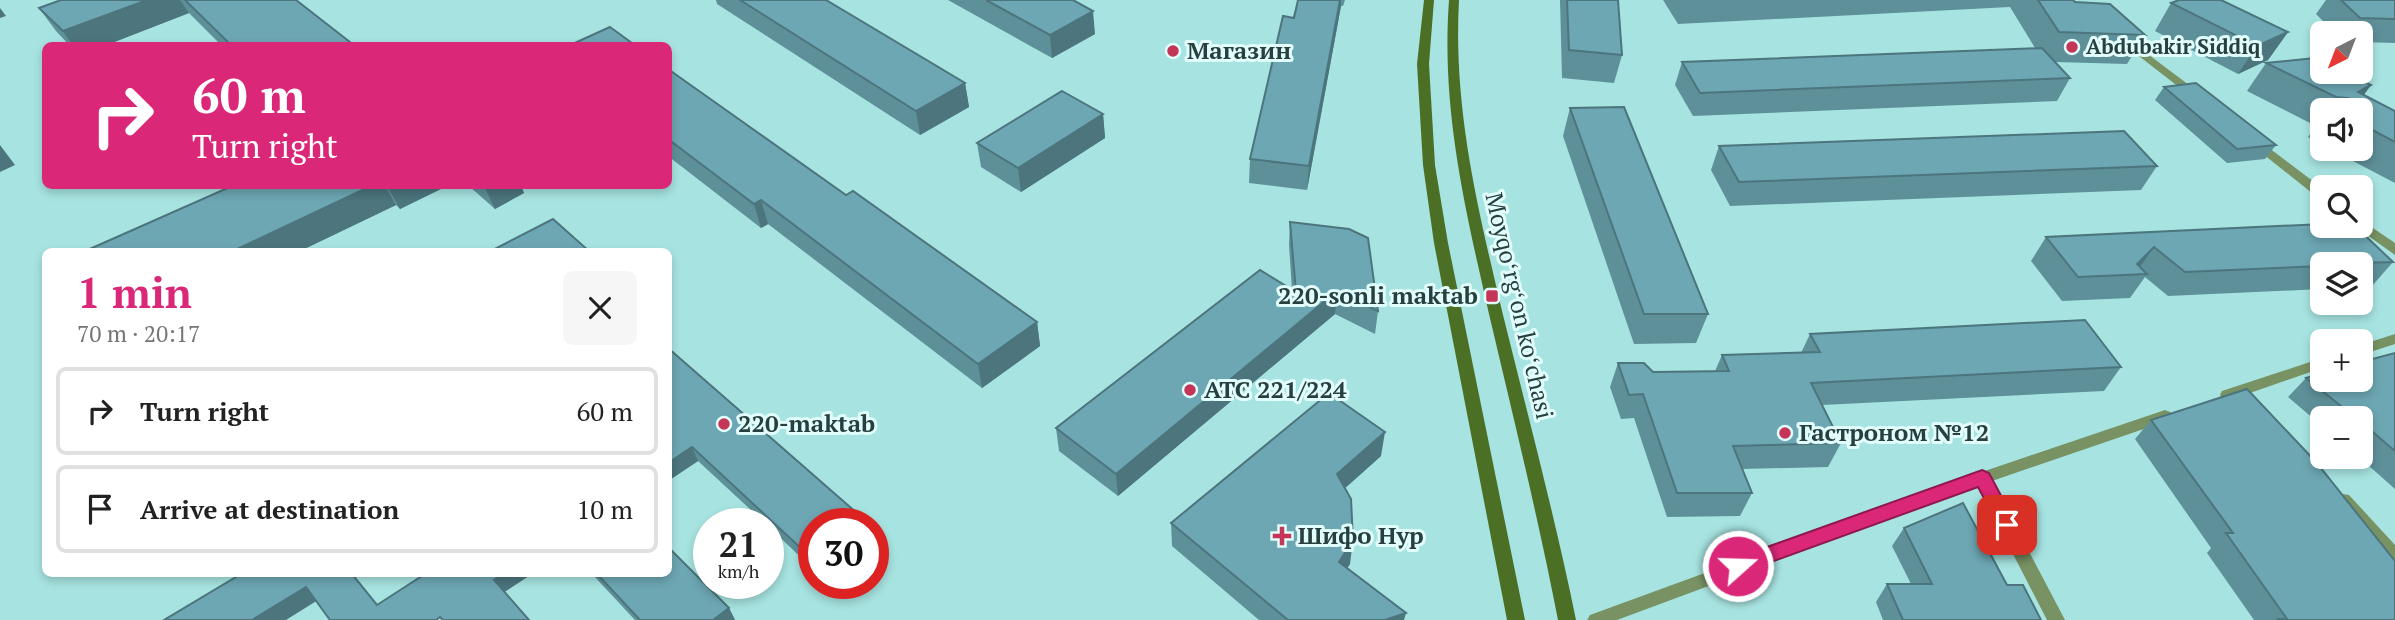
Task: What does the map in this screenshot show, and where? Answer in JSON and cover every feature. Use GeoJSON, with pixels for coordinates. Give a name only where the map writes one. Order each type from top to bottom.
{"type":"FeatureCollection","features":[{"type":"Feature","properties":{"kind":"main road"},"geometry":{"type":"LineString","coordinates":[[1429,0],[1423,64],[1429,165],[1441,243],[1516,620]]}},
{"type":"Feature","properties":{"kind":"main road","name":"Moyqoʻrgʻon koʻchasi"},"geometry":{"type":"LineString","coordinates":[[1454,0],[1450,67],[1452,102],[1474,221],[1567,620]]}},
{"type":"Feature","properties":{"kind":"street"},"geometry":{"type":"LineString","coordinates":[[2110,28],[2206,103]]}},
{"type":"Feature","properties":{"kind":"street"},"geometry":{"type":"LineString","coordinates":[[2248,136],[2310,185]]}},
{"type":"Feature","properties":{"kind":"street"},"geometry":{"type":"LineString","coordinates":[[2373,233],[2395,250]]}},
{"type":"Feature","properties":{"kind":"street"},"geometry":{"type":"LineString","coordinates":[[2373,346],[2395,339]]}},
{"type":"Feature","properties":{"kind":"street"},"geometry":{"type":"LineString","coordinates":[[2228,400],[2310,368]]}},
{"type":"Feature","properties":{"kind":"street"},"geometry":{"type":"LineString","coordinates":[[1596,620],[1982,478],[2177,412]]}},
{"type":"Feature","properties":{"kind":"street"},"geometry":{"type":"LineString","coordinates":[[1982,478],[2056,620]]}},
{"type":"Feature","properties":{"kind":"street"},"geometry":{"type":"LineString","coordinates":[[2331,489],[2361,517],[2395,556]]}},
{"type":"Feature","properties":{"kind":"building"},"geometry":{"type":"Polygon","coordinates":[[[61,0],[147,0],[63,31],[39,8],[61,0]]]}},
{"type":"Feature","properties":{"kind":"building"},"geometry":{"type":"Polygon","coordinates":[[[185,0],[296,0],[350,42],[228,42],[185,0]]]}},
{"type":"Feature","properties":{"kind":"building"},"geometry":{"type":"Polygon","coordinates":[[[740,0],[826,0],[965,83],[916,111],[740,0]]]}},
{"type":"Feature","properties":{"kind":"building"},"geometry":{"type":"Polygon","coordinates":[[[986,0],[1073,0],[1093,11],[1050,35],[986,0]]]}},
{"type":"Feature","properties":{"kind":"building"},"geometry":{"type":"Polygon","coordinates":[[[1298,0],[1340,0],[1309,166],[1250,159],[1283,16],[1294,18],[1298,0]]]}},
{"type":"Feature","properties":{"kind":"building"},"geometry":{"type":"Polygon","coordinates":[[[1567,0],[1618,0],[1622,55],[1569,50],[1567,0]]]}},
{"type":"Feature","properties":{"kind":"building"},"geometry":{"type":"Polygon","coordinates":[[[2038,0],[2110,4],[2145,35],[2059,32],[2038,0]]]}},
{"type":"Feature","properties":{"kind":"building"},"geometry":{"type":"Polygon","coordinates":[[[2179,0],[2221,0],[2288,32],[2257,46],[2171,3],[2179,0]]]}},
{"type":"Feature","properties":{"kind":"building"},"geometry":{"type":"Polygon","coordinates":[[[2341,0],[2395,0],[2395,19],[2360,18],[2341,0]]]}},
{"type":"Feature","properties":{"kind":"building"},"geometry":{"type":"Polygon","coordinates":[[[610,27],[631,42],[577,42],[610,27]]]}},
{"type":"Feature","properties":{"kind":"building"},"geometry":{"type":"Polygon","coordinates":[[[2042,48],[2070,78],[1700,93],[1682,62],[2042,48]]]}},
{"type":"Feature","properties":{"kind":"building"},"geometry":{"type":"Polygon","coordinates":[[[2310,59],[2310,84],[2369,84],[2371,85],[2358,92],[2370,98],[2336,97],[2266,63],[2310,59]]]}},
{"type":"Feature","properties":{"kind":"building"},"geometry":{"type":"Polygon","coordinates":[[[672,72],[846,195],[853,191],[1037,322],[978,364],[761,200],[754,204],[672,142],[672,72]]]}},
{"type":"Feature","properties":{"kind":"building"},"geometry":{"type":"Polygon","coordinates":[[[2196,83],[2276,145],[2237,149],[2164,87],[2196,83]]]}},
{"type":"Feature","properties":{"kind":"building"},"geometry":{"type":"Polygon","coordinates":[[[1062,91],[1103,114],[1018,168],[977,143],[1062,91]]]}},
{"type":"Feature","properties":{"kind":"building"},"geometry":{"type":"Polygon","coordinates":[[[2373,100],[2395,111],[2395,142],[2373,130],[2373,100]]]}},
{"type":"Feature","properties":{"kind":"building"},"geometry":{"type":"Polygon","coordinates":[[[1624,107],[1708,314],[1644,314],[1570,108],[1624,107]]]}},
{"type":"Feature","properties":{"kind":"building"},"geometry":{"type":"Polygon","coordinates":[[[2124,131],[2157,166],[1739,182],[1719,146],[2124,131]]]}},
{"type":"Feature","properties":{"kind":"building"},"geometry":{"type":"Polygon","coordinates":[[[225,189],[365,189],[239,248],[92,248],[225,189]]]}},
{"type":"Feature","properties":{"kind":"building"},"geometry":{"type":"Polygon","coordinates":[[[553,219],[586,248],[497,248],[553,219]]]}},
{"type":"Feature","properties":{"kind":"building"},"geometry":{"type":"Polygon","coordinates":[[[1290,222],[1349,229],[1368,238],[1378,311],[1337,291],[1116,474],[1056,428],[1260,270],[1296,292],[1290,222]]]}},
{"type":"Feature","properties":{"kind":"building"},"geometry":{"type":"Polygon","coordinates":[[[2310,225],[2310,238],[2368,238],[2393,262],[2373,263],[2373,252],[2310,252],[2310,267],[2185,272],[2154,247],[2137,264],[2147,274],[2078,277],[2046,237],[2310,225]]]}},
{"type":"Feature","properties":{"kind":"building"},"geometry":{"type":"Polygon","coordinates":[[[2085,320],[2121,367],[1811,383],[1841,443],[1733,446],[1752,493],[1677,493],[1643,394],[1629,395],[1618,363],[1644,363],[1653,372],[1729,371],[1722,355],[1820,352],[1810,334],[2085,320]]]}},
{"type":"Feature","properties":{"kind":"building"},"geometry":{"type":"Polygon","coordinates":[[[672,351],[851,508],[798,508],[798,546],[784,533],[784,508],[758,508],[692,447],[672,460],[672,351]]]}},
{"type":"Feature","properties":{"kind":"building"},"geometry":{"type":"Polygon","coordinates":[[[2395,353],[2395,451],[2373,432],[2373,406],[2341,406],[2324,392],[2373,392],[2373,359],[2395,353]]]}},
{"type":"Feature","properties":{"kind":"building"},"geometry":{"type":"Polygon","coordinates":[[[2247,389],[2310,456],[2310,469],[2322,469],[2395,561],[2395,620],[2279,620],[2287,619],[2226,533],[2233,533],[2151,420],[2247,389]]]}},
{"type":"Feature","properties":{"kind":"building"},"geometry":{"type":"Polygon","coordinates":[[[1329,393],[1385,432],[1337,474],[1351,499],[1353,540],[1339,562],[1406,613],[1385,620],[1288,620],[1171,523],[1329,393]]]}},
{"type":"Feature","properties":{"kind":"building"},"geometry":{"type":"Polygon","coordinates":[[[1963,503],[2007,585],[2023,585],[2041,620],[1903,620],[1887,584],[1932,584],[1904,528],[1963,503]]]}},
{"type":"Feature","properties":{"kind":"building"},"geometry":{"type":"Polygon","coordinates":[[[672,551],[693,572],[693,599],[720,599],[729,608],[713,620],[640,620],[600,577],[672,577],[672,551]]]}},
{"type":"Feature","properties":{"kind":"building"},"geometry":{"type":"Polygon","coordinates":[[[236,577],[354,577],[377,605],[420,577],[498,577],[494,580],[529,620],[443,620],[440,617],[436,620],[330,620],[306,587],[252,620],[164,620],[236,577]]]}},
{"type":"Feature","properties":{"kind":"place","name":"Abdubakir Siddiq"},"geometry":{"type":"Point","coordinates":[2072,47]}},
{"type":"Feature","properties":{"kind":"place","name":"Магазин"},"geometry":{"type":"Point","coordinates":[1173,51]}},
{"type":"Feature","properties":{"kind":"place","name":"220-sonli maktab"},"geometry":{"type":"Point","coordinates":[1492,296]}},
{"type":"Feature","properties":{"kind":"place","name":"АТС 221/224"},"geometry":{"type":"Point","coordinates":[1190,390]}},
{"type":"Feature","properties":{"kind":"place","name":"220-maktab"},"geometry":{"type":"Point","coordinates":[724,424]}},
{"type":"Feature","properties":{"kind":"place","name":"Гастроном №12"},"geometry":{"type":"Point","coordinates":[1785,433]}},
{"type":"Feature","properties":{"kind":"place","name":"Шифо Нур"},"geometry":{"type":"Point","coordinates":[1282,536]}},
{"type":"Feature","properties":{"kind":"route"},"geometry":{"type":"LineString","coordinates":[[1738,566],[1982,478],[2007,525]]}}]}
